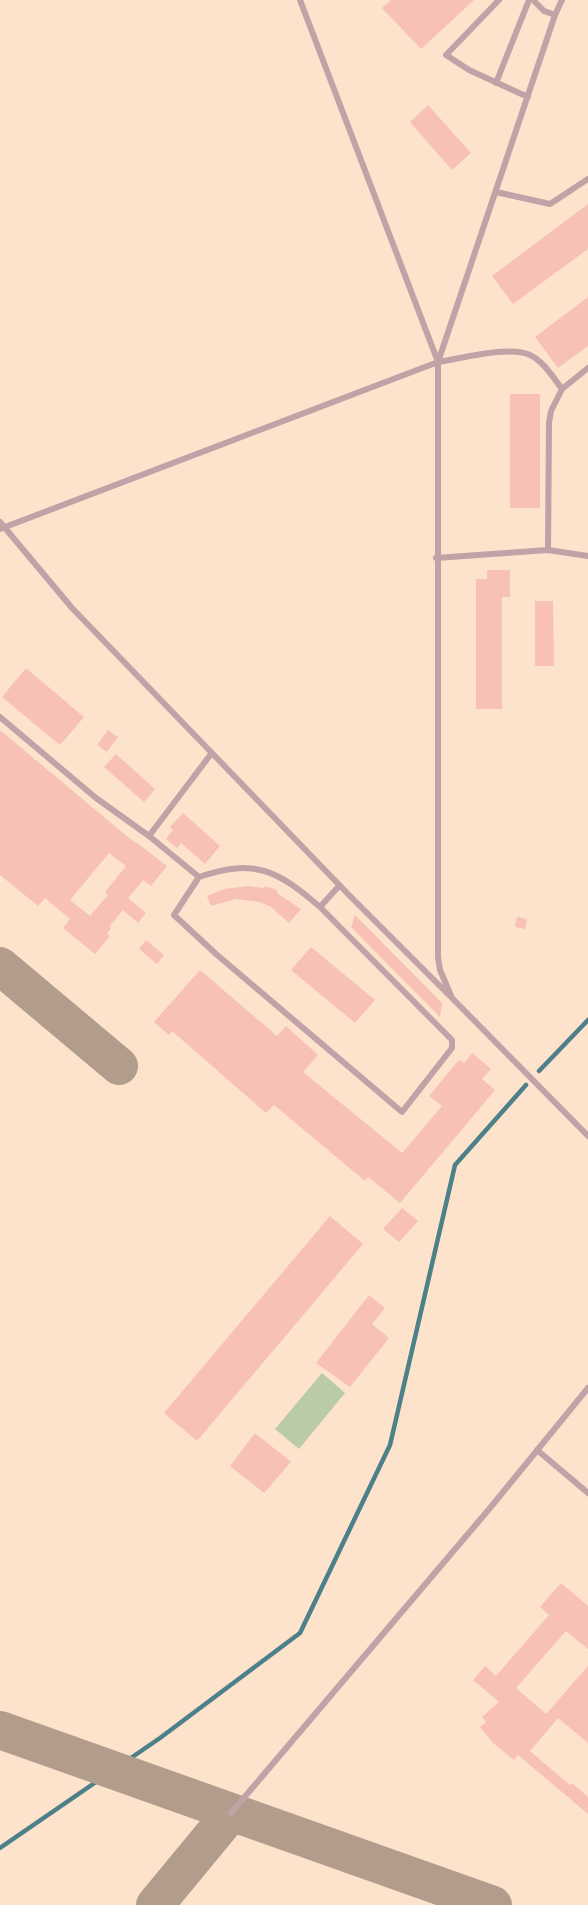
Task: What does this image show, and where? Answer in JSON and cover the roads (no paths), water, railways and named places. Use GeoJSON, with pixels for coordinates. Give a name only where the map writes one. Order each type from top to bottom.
{"type":"FeatureCollection","features":[{"type":"Feature","properties":{"kind":"lane"},"geometry":{"type":"LineString","coordinates":[[300,0],[438,362]]}},
{"type":"Feature","properties":{"kind":"lane"},"geometry":{"type":"LineString","coordinates":[[499,0],[446,55],[469,70],[528,97]]}},
{"type":"Feature","properties":{"kind":"lane"},"geometry":{"type":"LineString","coordinates":[[496,83],[531,0],[544,11],[555,15]]}},
{"type":"Feature","properties":{"kind":"lane"},"geometry":{"type":"LineString","coordinates":[[452,998],[440,970],[438,957],[436,558],[438,362],[555,15],[562,0]]}},
{"type":"Feature","properties":{"kind":"lane"},"geometry":{"type":"LineString","coordinates":[[496,192],[550,204],[588,179]]}},
{"type":"Feature","properties":{"kind":"lane"},"geometry":{"type":"LineString","coordinates":[[562,388],[540,362],[525,353],[505,352],[438,362],[1,526],[72,608],[211,754],[339,886],[588,1136]]}},
{"type":"Feature","properties":{"kind":"lane"},"geometry":{"type":"LineString","coordinates":[[548,550],[547,435],[552,411],[562,388],[588,368]]}},
{"type":"Feature","properties":{"kind":"lane"},"geometry":{"type":"LineString","coordinates":[[436,558],[548,550],[588,556]]}},
{"type":"Feature","properties":{"kind":"lane"},"geometry":{"type":"LineString","coordinates":[[0,717],[96,798],[149,836],[199,877]]}},
{"type":"Feature","properties":{"kind":"lane"},"geometry":{"type":"LineString","coordinates":[[149,836],[211,754]]}},
{"type":"Feature","properties":{"kind":"lane"},"geometry":{"type":"LineString","coordinates":[[249,868],[271,872],[301,891],[452,1040],[452,1048],[402,1112],[216,954],[174,915],[199,877],[221,870],[249,868]]}},
{"type":"Feature","properties":{"kind":"lane"},"geometry":{"type":"LineString","coordinates":[[320,908],[339,886]]}},
{"type":"Feature","properties":{"kind":"lane"},"geometry":{"type":"LineString","coordinates":[[231,1813],[588,1388]]}},
{"type":"Feature","properties":{"kind":"lane"},"geometry":{"type":"LineString","coordinates":[[537,1450],[588,1493]]}},
{"type":"Feature","properties":{"kind":"waterway"},"geometry":{"type":"LineString","coordinates":[[539,1071],[588,1020]]}},
{"type":"Feature","properties":{"kind":"waterway"},"geometry":{"type":"LineString","coordinates":[[0,1848],[160,1738],[300,1633],[390,1445],[455,1165],[526,1085]]}}]}
